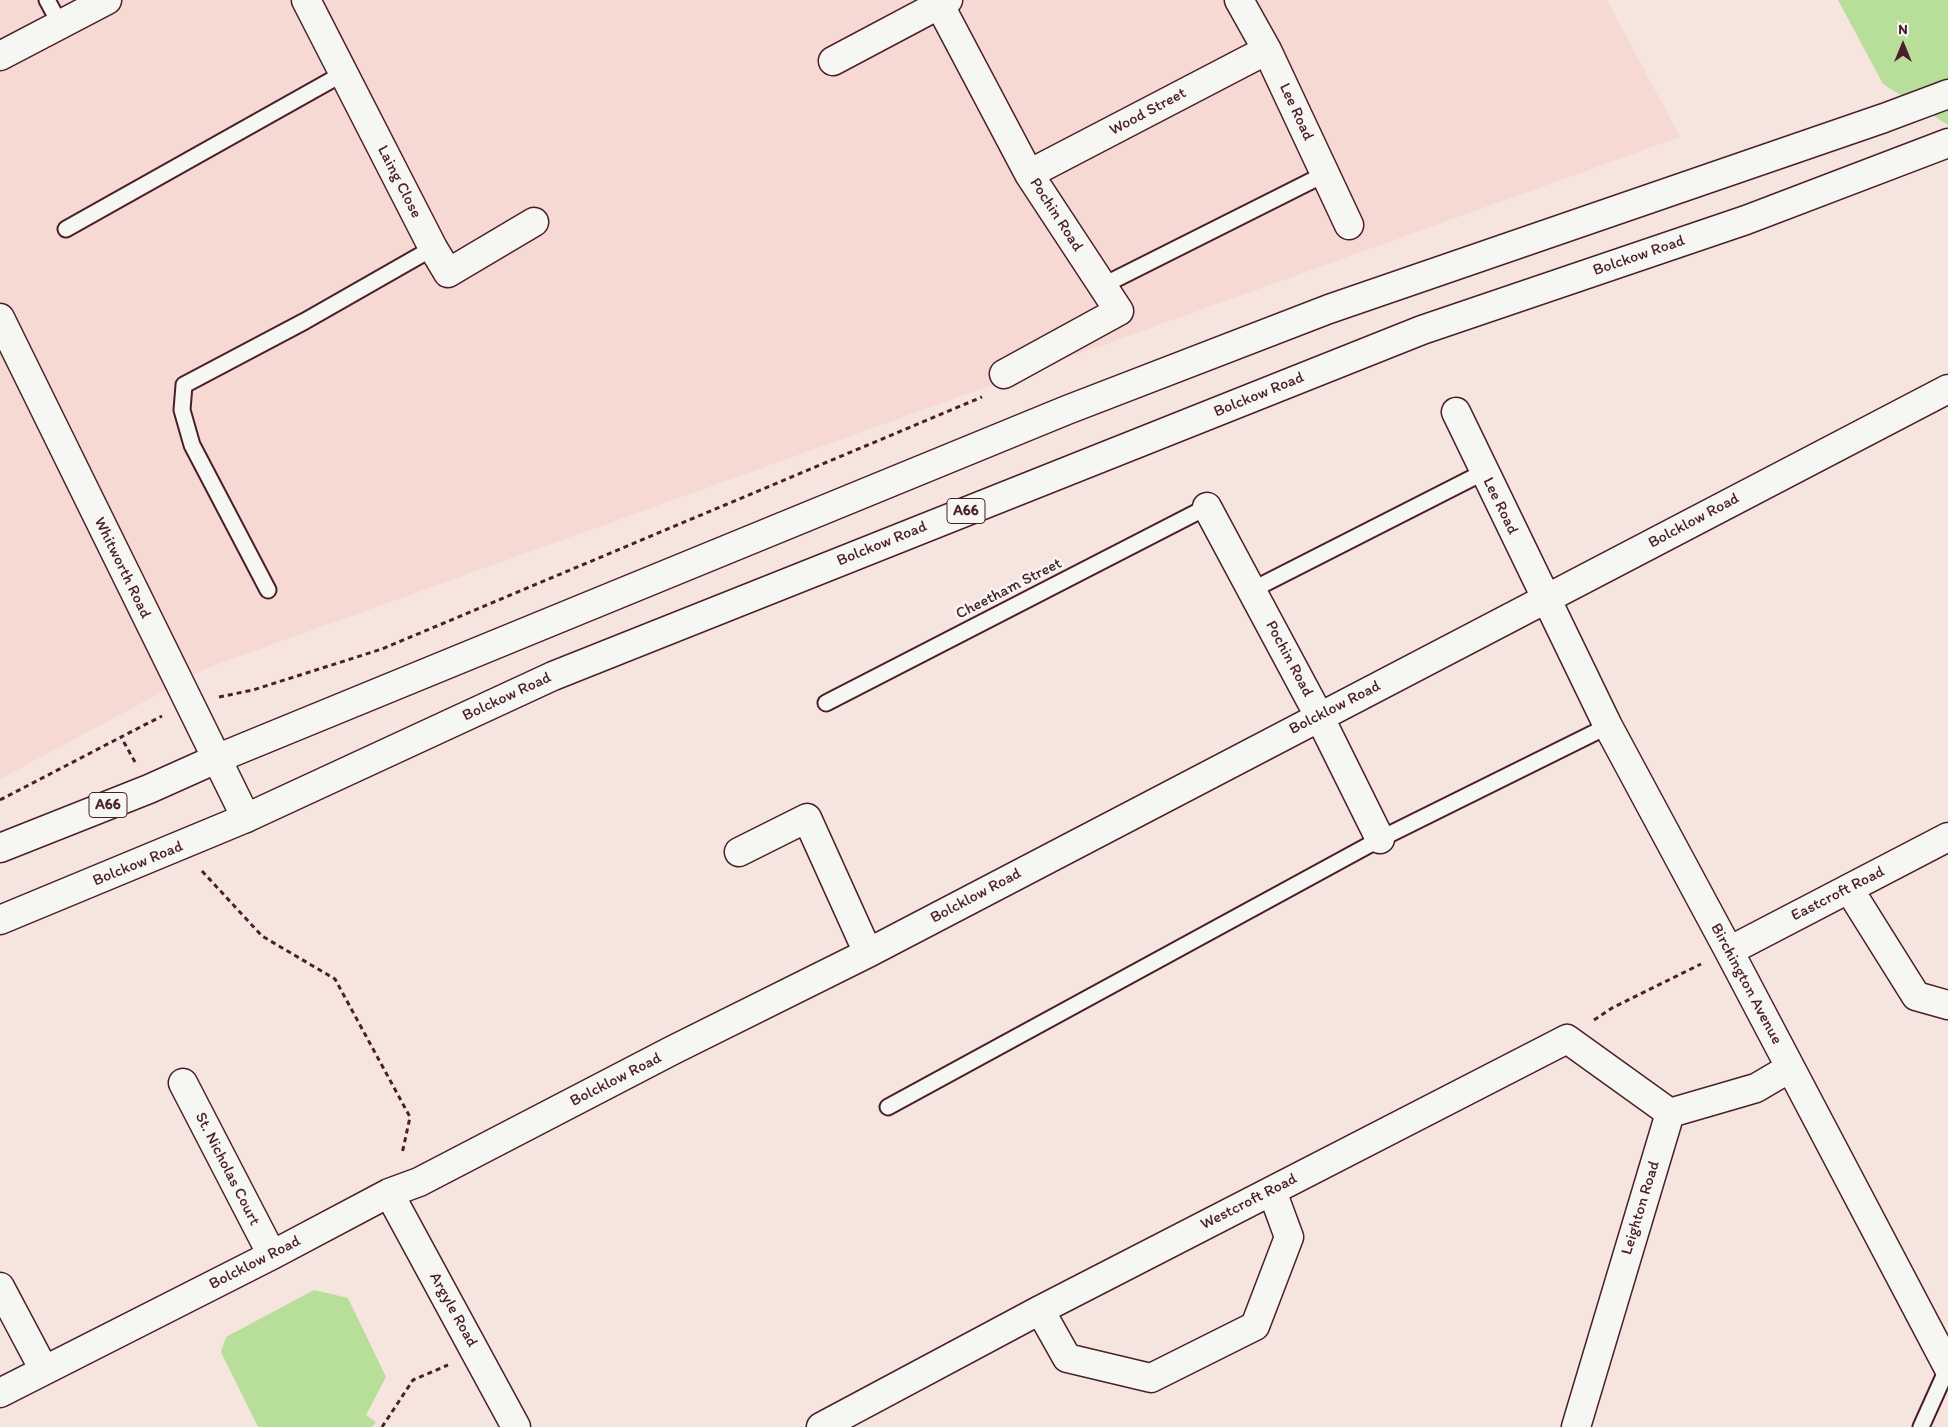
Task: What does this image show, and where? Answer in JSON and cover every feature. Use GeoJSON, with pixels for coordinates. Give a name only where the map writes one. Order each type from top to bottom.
{"type":"FeatureCollection","features":[{"type":"Feature","properties":{"kind":"main road"},"geometry":{"type":"LineString","coordinates":[[0,56],[107,0]]}},
{"type":"Feature","properties":{"kind":"main road","name":"Laing Close"},"geometry":{"type":"LineString","coordinates":[[306,0],[433,248],[448,273],[534,222]]}},
{"type":"Feature","properties":{"kind":"main road","name":"Lee Road"},"geometry":{"type":"LineString","coordinates":[[1239,0],[1267,50],[1349,225]]}},
{"type":"Feature","properties":{"kind":"main road"},"geometry":{"type":"LineString","coordinates":[[834,61],[941,1]]}},
{"type":"Feature","properties":{"kind":"main road","name":"Pochin Road"},"geometry":{"type":"LineString","coordinates":[[941,1],[1029,174],[1119,311],[1004,374]]}},
{"type":"Feature","properties":{"kind":"main road","name":"Wood Street"},"geometry":{"type":"LineString","coordinates":[[1029,174],[1267,50]]}},
{"type":"Feature","properties":{"kind":"main road","name":"A66"},"geometry":{"type":"LineString","coordinates":[[0,848],[149,789],[1067,410],[1329,309],[1884,118],[1948,94]]}},
{"type":"Feature","properties":{"kind":"main road","name":"Bolckow Road"},"geometry":{"type":"LineString","coordinates":[[0,920],[246,818],[553,676],[1422,330],[1746,220],[1948,143]]}},
{"type":"Feature","properties":{"kind":"main road","name":"Whitworth Road"},"geometry":{"type":"LineString","coordinates":[[0,318],[246,818]]}},
{"type":"Feature","properties":{"kind":"main road","name":"Bolcklow Road"},"geometry":{"type":"LineString","coordinates":[[0,1393],[272,1255],[389,1193],[419,1182],[673,1050],[868,953],[1948,389]]}},
{"type":"Feature","properties":{"kind":"main road","name":"Lee Road"},"geometry":{"type":"LineString","coordinates":[[1456,412],[1545,599]]}},
{"type":"Feature","properties":{"kind":"main road","name":"Pochin Road"},"geometry":{"type":"LineString","coordinates":[[1207,507],[1319,716],[1380,840]]}},
{"type":"Feature","properties":{"kind":"main road","name":"Birchington Avenue"},"geometry":{"type":"LineString","coordinates":[[1545,599],[1608,726],[1948,1367]]}},
{"type":"Feature","properties":{"kind":"main road"},"geometry":{"type":"LineString","coordinates":[[738,852],[808,818],[868,953]]}},
{"type":"Feature","properties":{"kind":"main road","name":"Eastcroft Road"},"geometry":{"type":"LineString","coordinates":[[1729,951],[1948,837]]}},
{"type":"Feature","properties":{"kind":"main road"},"geometry":{"type":"LineString","coordinates":[[1849,889],[1916,996],[1948,1005]]}},
{"type":"Feature","properties":{"kind":"main road"},"geometry":{"type":"LineString","coordinates":[[1567,1039],[1670,1113],[1756,1088],[1790,1068]]}},
{"type":"Feature","properties":{"kind":"main road","name":"Westcroft Road"},"geometry":{"type":"LineString","coordinates":[[821,1427],[1040,1310],[1567,1039]]}},
{"type":"Feature","properties":{"kind":"main road","name":"St. Nicholas Court"},"geometry":{"type":"LineString","coordinates":[[183,1083],[272,1255]]}},
{"type":"Feature","properties":{"kind":"main road","name":"Leighton Road"},"geometry":{"type":"LineString","coordinates":[[1576,1427],[1670,1113]]}},
{"type":"Feature","properties":{"kind":"main road"},"geometry":{"type":"LineString","coordinates":[[1040,1310],[1067,1358],[1151,1378],[1255,1326],[1289,1237],[1272,1190]]}},
{"type":"Feature","properties":{"kind":"main road","name":"Argyle Road"},"geometry":{"type":"LineString","coordinates":[[389,1193],[516,1427]]}},
{"type":"Feature","properties":{"kind":"main road"},"geometry":{"type":"LineString","coordinates":[[0,1287],[44,1370]]}},
{"type":"Feature","properties":{"kind":"lane"},"geometry":{"type":"LineString","coordinates":[[46,0],[60,24]]}},
{"type":"Feature","properties":{"kind":"lane"},"geometry":{"type":"LineString","coordinates":[[66,229],[344,73]]}},
{"type":"Feature","properties":{"kind":"lane"},"geometry":{"type":"LineString","coordinates":[[1102,286],[1325,174]]}},
{"type":"Feature","properties":{"kind":"lane"},"geometry":{"type":"LineString","coordinates":[[268,590],[192,445],[182,410],[184,385],[305,321],[433,248]]}},
{"type":"Feature","properties":{"kind":"lane"},"geometry":{"type":"LineString","coordinates":[[1252,590],[1484,472]]}},
{"type":"Feature","properties":{"kind":"lane","name":"Cheetham Street"},"geometry":{"type":"LineString","coordinates":[[826,703],[1207,507]]}},
{"type":"Feature","properties":{"kind":"lane"},"geometry":{"type":"LineString","coordinates":[[888,1107],[1380,840],[1608,726]]}},
{"type":"Feature","properties":{"kind":"lane"},"geometry":{"type":"LineString","coordinates":[[1921,1427],[1948,1367]]}},
{"type":"Feature","properties":{"kind":"path"},"geometry":{"type":"LineString","coordinates":[[0,800],[139,727]]}},
{"type":"Feature","properties":{"kind":"path"},"geometry":{"type":"LineString","coordinates":[[1567,1039],[1612,1008],[1729,951]]}},
{"type":"Feature","properties":{"kind":"path"},"geometry":{"type":"LineString","coordinates":[[382,1427],[414,1380],[476,1352]]}},
{"type":"Feature","properties":{"kind":"shaded area"},"geometry":{"type":"Polygon","coordinates":[[[0,0],[1607,0],[1680,137],[207,668],[0,779],[0,0]]]}},
{"type":"Feature","properties":{"kind":"green space"},"geometry":{"type":"Polygon","coordinates":[[[1838,0],[1948,0],[1948,125],[1883,84],[1838,0]]]}},
{"type":"Feature","properties":{"kind":"green space"},"geometry":{"type":"Polygon","coordinates":[[[314,1290],[348,1298],[386,1377],[366,1415],[376,1422],[372,1427],[258,1427],[221,1352],[226,1337],[314,1290]]]}}]}
